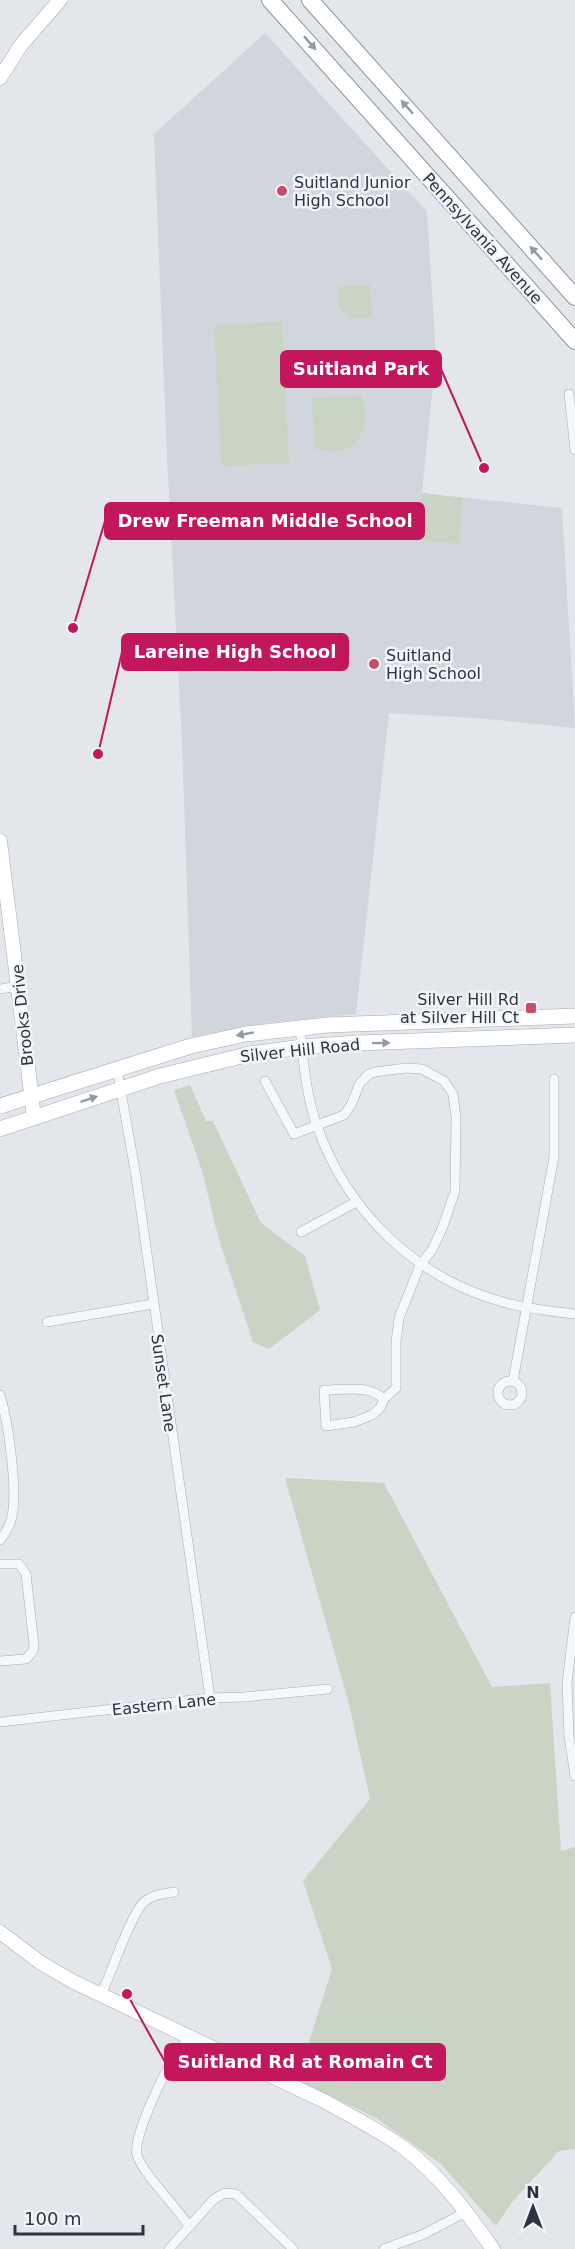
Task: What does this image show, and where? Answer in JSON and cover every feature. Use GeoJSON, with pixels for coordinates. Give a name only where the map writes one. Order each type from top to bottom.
{"type":"FeatureCollection","features":[{"type":"Feature","properties":{"kind":"highway","name":"Pennsylvania Avenue"},"geometry":{"type":"LineString","coordinates":[[270,0],[575,341]]}},
{"type":"Feature","properties":{"kind":"highway","name":"Pennsylvania Avenue"},"geometry":{"type":"LineString","coordinates":[[310,0],[575,297]]}},
{"type":"Feature","properties":{"kind":"main road"},"geometry":{"type":"LineString","coordinates":[[0,78],[21,45],[60,0]]}},
{"type":"Feature","properties":{"kind":"main road","name":"Brooks Drive"},"geometry":{"type":"LineString","coordinates":[[0,841],[34,1117]]}},
{"type":"Feature","properties":{"kind":"main road","name":"Silver Hill Road"},"geometry":{"type":"LineString","coordinates":[[0,1106],[217,1039],[300,1027],[575,1016]]}},
{"type":"Feature","properties":{"kind":"main road","name":"Silver Hill Road"},"geometry":{"type":"LineString","coordinates":[[0,1129],[120,1089],[222,1060],[302,1047],[575,1035]]}},
{"type":"Feature","properties":{"kind":"main road"},"geometry":{"type":"LineString","coordinates":[[0,1932],[41,1963],[101,1995],[364,2122],[406,2150],[436,2177],[493,2249]]}},
{"type":"Feature","properties":{"kind":"street"},"geometry":{"type":"LineString","coordinates":[[569,394],[575,450]]}},
{"type":"Feature","properties":{"kind":"street"},"geometry":{"type":"LineString","coordinates":[[0,989],[19,987]]}},
{"type":"Feature","properties":{"kind":"street"},"geometry":{"type":"LineString","coordinates":[[300,1027],[316,1124],[334,1164],[356,1202],[377,1227],[420,1265],[470,1291],[528,1308],[575,1314]]}},
{"type":"Feature","properties":{"kind":"street"},"geometry":{"type":"LineString","coordinates":[[265,1081],[294,1134],[344,1115],[360,1083],[369,1074],[375,1072],[406,1068],[422,1069],[437,1075],[447,1083],[454,1099],[457,1164],[455,1191],[442,1229],[432,1251],[420,1265],[397,1326],[396,1388],[372,1415],[354,1422],[326,1426],[324,1390],[369,1389],[384,1399]]}},
{"type":"Feature","properties":{"kind":"street","name":"Sunset Lane"},"geometry":{"type":"LineString","coordinates":[[117,1069],[136,1176],[210,1698]]}},
{"type":"Feature","properties":{"kind":"street"},"geometry":{"type":"LineString","coordinates":[[513,1381],[554,1157],[554,1079]]}},
{"type":"Feature","properties":{"kind":"street"},"geometry":{"type":"LineString","coordinates":[[300,1232],[356,1202]]}},
{"type":"Feature","properties":{"kind":"street"},"geometry":{"type":"LineString","coordinates":[[47,1322],[153,1304]]}},
{"type":"Feature","properties":{"kind":"street"},"geometry":{"type":"LineString","coordinates":[[0,1395],[6,1413],[14,1506],[12,1518],[0,1540]]}},
{"type":"Feature","properties":{"kind":"street"},"geometry":{"type":"LineString","coordinates":[[0,1474],[12,1473]]}},
{"type":"Feature","properties":{"kind":"street"},"geometry":{"type":"LineString","coordinates":[[0,1564],[18,1564],[26,1574],[34,1646],[26,1659],[0,1661]]}},
{"type":"Feature","properties":{"kind":"street"},"geometry":{"type":"LineString","coordinates":[[575,1617],[567,1683],[569,1736],[575,1776]]}},
{"type":"Feature","properties":{"kind":"street","name":"Eastern Lane"},"geometry":{"type":"LineString","coordinates":[[0,1722],[210,1698],[328,1689]]}},
{"type":"Feature","properties":{"kind":"street"},"geometry":{"type":"LineString","coordinates":[[101,1995],[135,1916],[143,1903],[154,1895],[174,1892]]}},
{"type":"Feature","properties":{"kind":"street"},"geometry":{"type":"LineString","coordinates":[[189,2038],[176,2051],[143,2123],[136,2144],[137,2155],[144,2167],[189,2226]]}},
{"type":"Feature","properties":{"kind":"street"},"geometry":{"type":"LineString","coordinates":[[169,2249],[219,2195],[225,2193],[236,2194],[293,2249]]}},
{"type":"Feature","properties":{"kind":"street"},"geometry":{"type":"LineString","coordinates":[[384,2249],[424,2234],[466,2212]]}},
{"type":"Feature","properties":{"kind":"shaded area","name":"Suitland High School"},"geometry":{"type":"Polygon","coordinates":[[[265,33],[427,212],[436,356],[422,493],[562,508],[575,728],[487,719],[389,713],[356,1014],[266,1023],[192,1037],[182,742],[167,457],[154,134],[265,33]]]}},
{"type":"Feature","properties":{"kind":"green space"},"geometry":{"type":"Polygon","coordinates":[[[370,285],[372,317],[356,318],[344,313],[338,302],[339,286],[370,285]]]}},
{"type":"Feature","properties":{"kind":"green space"},"geometry":{"type":"Polygon","coordinates":[[[282,322],[289,463],[221,466],[214,325],[282,322]]]}},
{"type":"Feature","properties":{"kind":"green space"},"geometry":{"type":"Polygon","coordinates":[[[361,395],[365,419],[361,435],[356,441],[339,451],[314,449],[312,398],[361,395]]]}},
{"type":"Feature","properties":{"kind":"green space"},"geometry":{"type":"Polygon","coordinates":[[[422,493],[463,498],[459,544],[417,539],[422,493]]]}},
{"type":"Feature","properties":{"kind":"green space"},"geometry":{"type":"Polygon","coordinates":[[[190,1085],[206,1121],[213,1121],[261,1223],[305,1256],[320,1310],[269,1349],[253,1342],[219,1240],[202,1171],[174,1090],[190,1085]]]}},
{"type":"Feature","properties":{"kind":"green space"},"geometry":{"type":"Polygon","coordinates":[[[285,1478],[384,1483],[492,1687],[550,1683],[561,1851],[575,1847],[575,2149],[559,2151],[512,2202],[496,2226],[441,2164],[376,2118],[297,2080],[332,1969],[303,1881],[370,1799],[349,1704],[285,1478]]]}},
{"type":"Feature","properties":{"kind":"place","name":"Suitland Junior High School"},"geometry":{"type":"Point","coordinates":[282,191]}},
{"type":"Feature","properties":{"kind":"place","name":"Suitland Park"},"geometry":{"type":"Point","coordinates":[484,468]}},
{"type":"Feature","properties":{"kind":"place","name":"Drew Freeman Middle School"},"geometry":{"type":"Point","coordinates":[73,628]}},
{"type":"Feature","properties":{"kind":"place","name":"Suitland High School"},"geometry":{"type":"Point","coordinates":[374,664]}},
{"type":"Feature","properties":{"kind":"place","name":"Lareine High School"},"geometry":{"type":"Point","coordinates":[98,754]}},
{"type":"Feature","properties":{"kind":"place","name":"Silver Hill Rd at Silver Hill Ct"},"geometry":{"type":"Point","coordinates":[531,1008]}},
{"type":"Feature","properties":{"kind":"place","name":"Suitland Rd at Romain Ct"},"geometry":{"type":"Point","coordinates":[127,1994]}}]}
